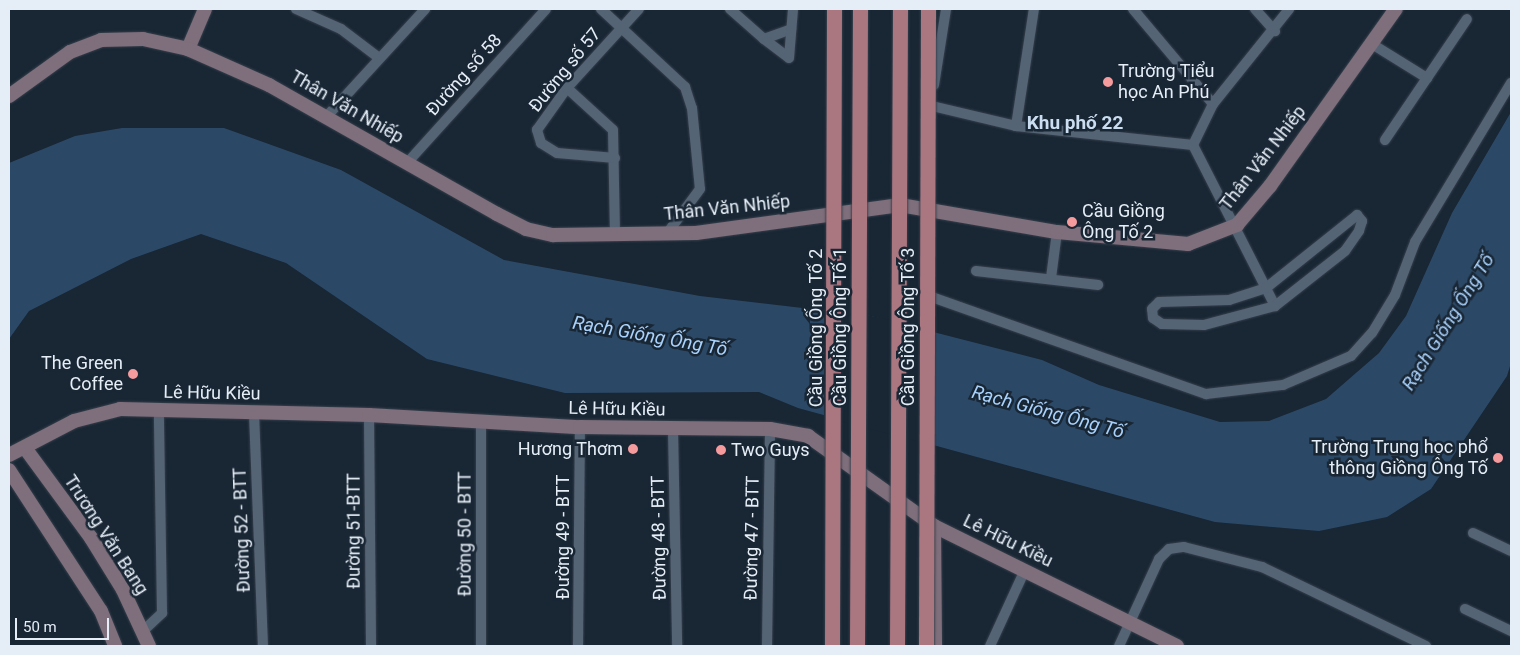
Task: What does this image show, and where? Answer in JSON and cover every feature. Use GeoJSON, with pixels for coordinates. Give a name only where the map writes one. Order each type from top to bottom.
{"type":"FeatureCollection","features":[{"type":"Feature","properties":{"kind":"main road","name":"Cầu Giồng Ống Tố 2"},"geometry":{"type":"LineString","coordinates":[[832,646],[834,9]]}},
{"type":"Feature","properties":{"kind":"main road","name":"Cầu Giồng Ông Tố 1"},"geometry":{"type":"LineString","coordinates":[[857,646],[860,9]]}},
{"type":"Feature","properties":{"kind":"main road"},"geometry":{"type":"LineString","coordinates":[[898,646],[900,9]]}},
{"type":"Feature","properties":{"kind":"main road","name":"Cầu Giồng Ông Tố 3"},"geometry":{"type":"LineString","coordinates":[[916,646],[919,9]]}},
{"type":"Feature","properties":{"kind":"main road","name":"Cầu Giồng Ông Tố 3"},"geometry":{"type":"LineString","coordinates":[[926,646],[928,9]]}},
{"type":"Feature","properties":{"kind":"street"},"geometry":{"type":"LineString","coordinates":[[188,49],[205,9]]}},
{"type":"Feature","properties":{"kind":"street"},"geometry":{"type":"LineString","coordinates":[[296,9],[341,29],[379,58]]}},
{"type":"Feature","properties":{"kind":"street"},"geometry":{"type":"LineString","coordinates":[[328,115],[425,9]]}},
{"type":"Feature","properties":{"kind":"street","name":"Đường số 58"},"geometry":{"type":"LineString","coordinates":[[407,163],[546,9]]}},
{"type":"Feature","properties":{"kind":"street"},"geometry":{"type":"LineString","coordinates":[[601,9],[685,87],[692,108],[700,189],[666,235]]}},
{"type":"Feature","properties":{"kind":"street","name":"Đường số 57"},"geometry":{"type":"LineString","coordinates":[[614,158],[556,153],[541,143],[537,130],[567,88],[639,9]]}},
{"type":"Feature","properties":{"kind":"street"},"geometry":{"type":"LineString","coordinates":[[730,9],[789,58],[793,9]]}},
{"type":"Feature","properties":{"kind":"street"},"geometry":{"type":"LineString","coordinates":[[946,9],[934,77],[926,298],[1206,394],[1283,385],[1351,356],[1372,332],[1395,295],[1415,242],[1511,83]]}},
{"type":"Feature","properties":{"kind":"street"},"geometry":{"type":"LineString","coordinates":[[1016,126],[1034,9]]}},
{"type":"Feature","properties":{"kind":"street"},"geometry":{"type":"LineString","coordinates":[[1133,9],[1213,104]]}},
{"type":"Feature","properties":{"kind":"street"},"geometry":{"type":"LineString","coordinates":[[1255,9],[1275,32]]}},
{"type":"Feature","properties":{"kind":"street"},"geometry":{"type":"LineString","coordinates":[[1192,145],[1213,104],[1275,32],[1289,9]]}},
{"type":"Feature","properties":{"kind":"street","name":"Thân Văn Nhiếp"},"geometry":{"type":"LineString","coordinates":[[9,96],[49,65],[101,40],[143,39],[188,49],[328,115],[407,163],[526,229],[553,235],[666,235],[900,206],[1057,232],[1188,244],[1237,225],[1396,9]]}},
{"type":"Feature","properties":{"kind":"street"},"geometry":{"type":"LineString","coordinates":[[1385,140],[1467,19]]}},
{"type":"Feature","properties":{"kind":"street"},"geometry":{"type":"LineString","coordinates":[[764,39],[791,29]]}},
{"type":"Feature","properties":{"kind":"street"},"geometry":{"type":"LineString","coordinates":[[1372,44],[1427,78]]}},
{"type":"Feature","properties":{"kind":"street"},"geometry":{"type":"LineString","coordinates":[[567,88],[613,130],[616,234]]}},
{"type":"Feature","properties":{"kind":"street"},"geometry":{"type":"LineString","coordinates":[[932,106],[1016,126],[1192,145]]}},
{"type":"Feature","properties":{"kind":"street"},"geometry":{"type":"LineString","coordinates":[[1192,145],[1237,225],[1275,306]]}},
{"type":"Feature","properties":{"kind":"street"},"geometry":{"type":"LineString","coordinates":[[1357,215],[1362,221],[1345,251],[1275,306],[1204,325],[1162,324],[1153,318],[1152,309],[1159,302],[1229,300],[1266,288],[1327,243],[1350,217],[1357,215]]}},
{"type":"Feature","properties":{"kind":"street"},"geometry":{"type":"LineString","coordinates":[[1051,278],[1057,232]]}},
{"type":"Feature","properties":{"kind":"street"},"geometry":{"type":"LineString","coordinates":[[976,271],[1051,278],[1098,285]]}},
{"type":"Feature","properties":{"kind":"street","name":"Lê Hữu Kiều"},"geometry":{"type":"LineString","coordinates":[[9,455],[74,421],[120,409],[369,415],[580,427],[770,429],[808,436],[934,526],[1176,646]]}},
{"type":"Feature","properties":{"kind":"street"},"geometry":{"type":"LineString","coordinates":[[144,630],[162,613],[159,411]]}},
{"type":"Feature","properties":{"kind":"street","name":"Đường 52 - BTT"},"geometry":{"type":"LineString","coordinates":[[254,413],[263,646]]}},
{"type":"Feature","properties":{"kind":"street","name":"Đường 51-BTT"},"geometry":{"type":"LineString","coordinates":[[369,415],[370,646]]}},
{"type":"Feature","properties":{"kind":"street","name":"Đường 50 - BTT"},"geometry":{"type":"LineString","coordinates":[[481,422],[481,646]]}},
{"type":"Feature","properties":{"kind":"street","name":"Đường 49 - BTT"},"geometry":{"type":"LineString","coordinates":[[578,646],[580,427]]}},
{"type":"Feature","properties":{"kind":"street","name":"Đường 48 - BTT"},"geometry":{"type":"LineString","coordinates":[[673,429],[678,646]]}},
{"type":"Feature","properties":{"kind":"street","name":"Đường 47 - BTT"},"geometry":{"type":"LineString","coordinates":[[767,646],[770,429]]}},
{"type":"Feature","properties":{"kind":"street","name":"Trương Văn Bang"},"geometry":{"type":"LineString","coordinates":[[25,448],[91,538],[144,630],[149,646]]}},
{"type":"Feature","properties":{"kind":"street"},"geometry":{"type":"LineString","coordinates":[[934,462],[935,646]]}},
{"type":"Feature","properties":{"kind":"street"},"geometry":{"type":"LineString","coordinates":[[9,470],[100,611],[114,646]]}},
{"type":"Feature","properties":{"kind":"street"},"geometry":{"type":"LineString","coordinates":[[1473,533],[1511,551]]}},
{"type":"Feature","properties":{"kind":"street"},"geometry":{"type":"LineString","coordinates":[[1119,646],[1159,559],[1169,549],[1184,547],[1262,566],[1426,646]]}},
{"type":"Feature","properties":{"kind":"street"},"geometry":{"type":"LineString","coordinates":[[990,646],[1025,570]]}},
{"type":"Feature","properties":{"kind":"street"},"geometry":{"type":"LineString","coordinates":[[1465,609],[1511,631]]}},
{"type":"Feature","properties":{"kind":"water","name":"Rạch Giống Ống Tố"},"geometry":{"type":"Polygon","coordinates":[[[1511,112],[1511,363],[1507,376],[1431,489],[1387,517],[1319,531],[1215,522],[798,408],[759,392],[565,393],[427,359],[286,263],[201,234],[131,259],[29,311],[9,339],[9,163],[75,136],[122,128],[224,128],[341,170],[504,260],[700,296],[871,316],[1042,360],[1099,385],[1220,422],[1269,421],[1326,399],[1379,353],[1406,316],[1452,213],[1511,112]]]}},
{"type":"Feature","properties":{"kind":"pier"},"geometry":{"type":"Polygon","coordinates":[[[824,306],[933,329],[932,445],[824,417],[824,306]]]}},
{"type":"Feature","properties":{"kind":"place","name":"Trường Tiểu học An Phú"},"geometry":{"type":"Point","coordinates":[1108,82]}},
{"type":"Feature","properties":{"kind":"place","name":"Cầu Giồng Ông Tố 2"},"geometry":{"type":"Point","coordinates":[1072,222]}},
{"type":"Feature","properties":{"kind":"place","name":"The Green Coffee"},"geometry":{"type":"Point","coordinates":[133,374]}},
{"type":"Feature","properties":{"kind":"place","name":"Hương Thơm"},"geometry":{"type":"Point","coordinates":[633,449]}},
{"type":"Feature","properties":{"kind":"place","name":"Two Guys"},"geometry":{"type":"Point","coordinates":[721,450]}},
{"type":"Feature","properties":{"kind":"place","name":"Trường Trung học phổ thông Giồng Ông Tố"},"geometry":{"type":"Point","coordinates":[1498,458]}},
{"type":"Feature","properties":{"kind":"district","name":"Khu phố 22"},"geometry":{"type":"Point","coordinates":[1075,123]}}]}
